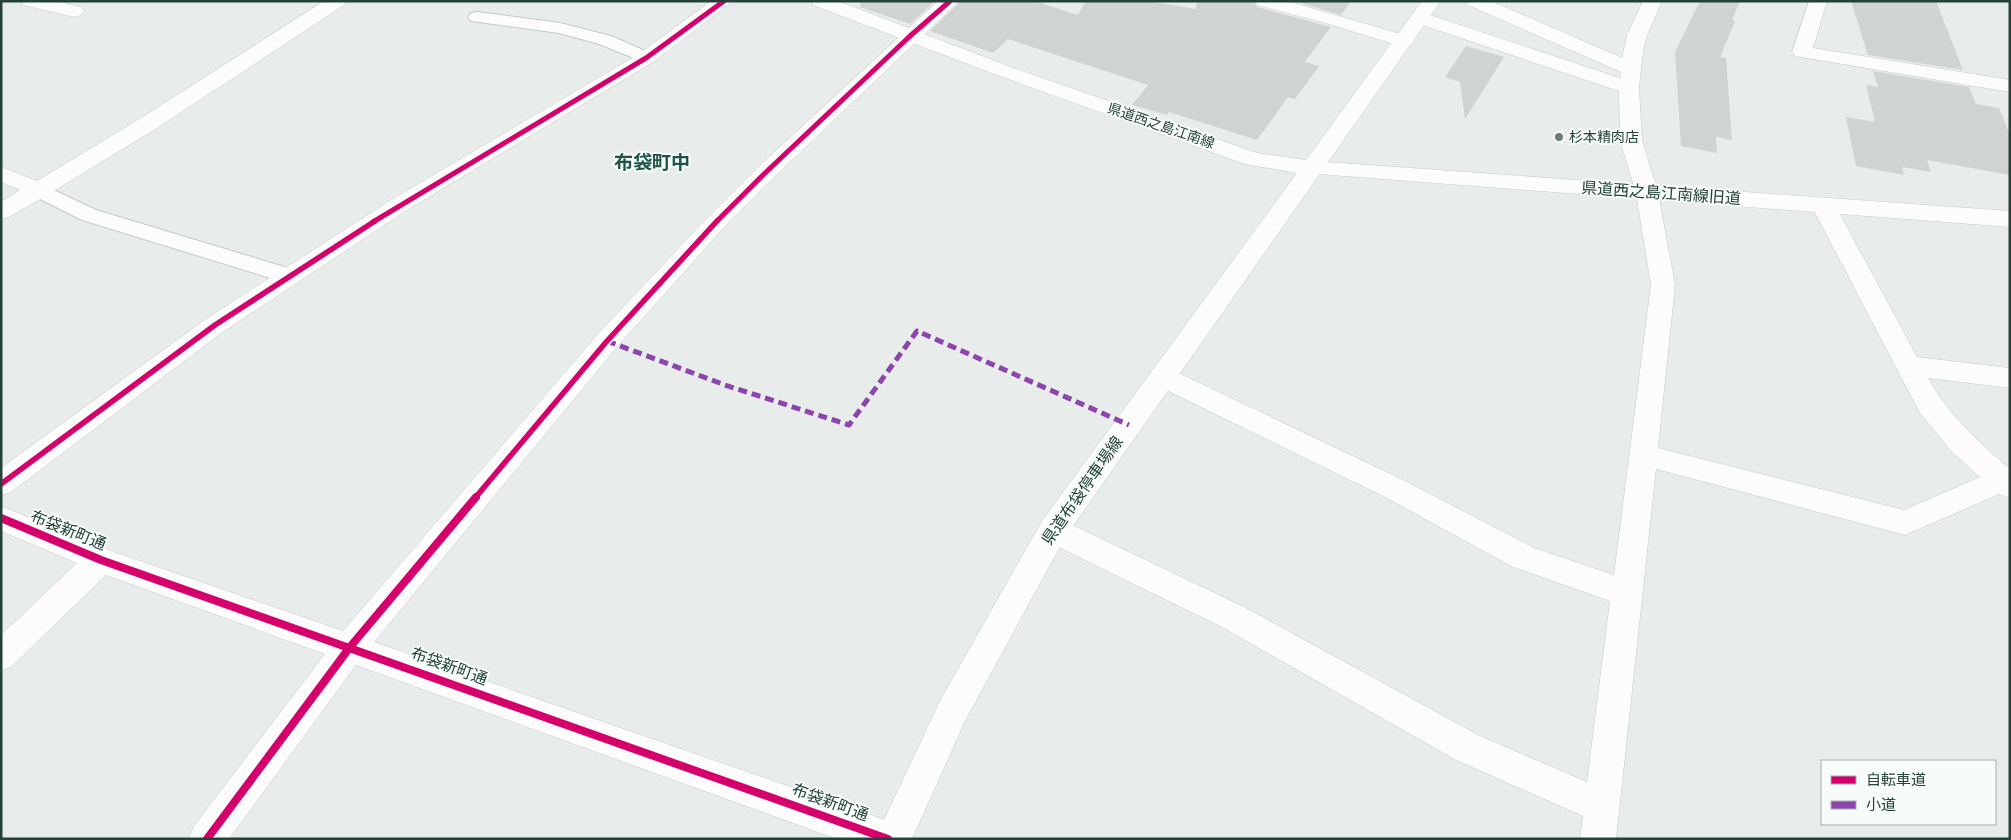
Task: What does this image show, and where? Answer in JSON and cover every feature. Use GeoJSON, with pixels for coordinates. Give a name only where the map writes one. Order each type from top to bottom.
{"type":"FeatureCollection","features":[{"type":"Feature","properties":{"kind":"street"},"geometry":{"type":"LineString","coordinates":[[30,1],[74,11]]}},
{"type":"Feature","properties":{"kind":"street"},"geometry":{"type":"LineString","coordinates":[[1,212],[166,113],[337,1]]}},
{"type":"Feature","properties":{"kind":"street"},"geometry":{"type":"LineString","coordinates":[[1,484],[215,325],[399,205],[646,58],[724,1]]}},
{"type":"Feature","properties":{"kind":"street","name":"県道西之島江南線"},"geometry":{"type":"LineString","coordinates":[[820,1],[909,37],[1254,159],[1313,168]]}},
{"type":"Feature","properties":{"kind":"street"},"geometry":{"type":"LineString","coordinates":[[207,839],[350,646],[607,342],[705,234],[764,174],[909,37],[950,1]]}},
{"type":"Feature","properties":{"kind":"street"},"geometry":{"type":"LineString","coordinates":[[1264,1],[1329,18],[1404,41]]}},
{"type":"Feature","properties":{"kind":"street"},"geometry":{"type":"LineString","coordinates":[[1313,168],[1432,1]]}},
{"type":"Feature","properties":{"kind":"street"},"geometry":{"type":"LineString","coordinates":[[1475,1],[1630,78]]}},
{"type":"Feature","properties":{"kind":"street"},"geometry":{"type":"LineString","coordinates":[[1598,839],[1663,285],[1647,193],[1631,140],[1630,78],[1637,35],[1653,1]]}},
{"type":"Feature","properties":{"kind":"street"},"geometry":{"type":"LineString","coordinates":[[1818,1],[1802,52],[2010,86]]}},
{"type":"Feature","properties":{"kind":"street"},"geometry":{"type":"LineString","coordinates":[[1420,18],[1630,78]]}},
{"type":"Feature","properties":{"kind":"street","name":"県道西之島江南線旧道"},"geometry":{"type":"LineString","coordinates":[[1313,168],[2010,219]]}},
{"type":"Feature","properties":{"kind":"street","name":"県道布袋停車場線"},"geometry":{"type":"LineString","coordinates":[[893,839],[953,710],[1006,612],[1054,530],[1313,168]]}},
{"type":"Feature","properties":{"kind":"street"},"geometry":{"type":"LineString","coordinates":[[1,174],[39,190]]}},
{"type":"Feature","properties":{"kind":"street"},"geometry":{"type":"LineString","coordinates":[[1644,455],[1905,523],[2006,483],[1962,444],[1930,406],[1823,206]]}},
{"type":"Feature","properties":{"kind":"street"},"geometry":{"type":"LineString","coordinates":[[1908,366],[2010,378]]}},
{"type":"Feature","properties":{"kind":"street"},"geometry":{"type":"LineString","coordinates":[[1163,377],[1392,488],[1524,558],[1627,592]]}},
{"type":"Feature","properties":{"kind":"street","name":"布袋新町通"},"geometry":{"type":"LineString","coordinates":[[1,518],[101,560],[350,646],[888,839]]}},
{"type":"Feature","properties":{"kind":"street"},"geometry":{"type":"LineString","coordinates":[[1054,530],[1233,617],[1468,748],[1602,806]]}},
{"type":"Feature","properties":{"kind":"street"},"geometry":{"type":"LineString","coordinates":[[1,656],[101,560]]}},
{"type":"Feature","properties":{"kind":"lane"},"geometry":{"type":"LineString","coordinates":[[477,17],[560,28],[604,40],[646,58]]}},
{"type":"Feature","properties":{"kind":"lane"},"geometry":{"type":"LineString","coordinates":[[39,190],[89,215],[290,276]]}},
{"type":"Feature","properties":{"kind":"building"},"geometry":{"type":"Polygon","coordinates":[[[861,1],[935,1],[910,24],[860,7],[861,1]]]}},
{"type":"Feature","properties":{"kind":"building"},"geometry":{"type":"Polygon","coordinates":[[[961,1],[1035,1],[1078,15],[1086,1],[1148,1],[1196,9],[1197,1],[1253,1],[1257,7],[1331,27],[1305,62],[1319,66],[1295,99],[1288,97],[1257,140],[1169,112],[1167,115],[1132,105],[1148,85],[1008,39],[993,53],[930,31],[961,1]]]}},
{"type":"Feature","properties":{"kind":"building"},"geometry":{"type":"Polygon","coordinates":[[[1295,1],[1351,1],[1341,15],[1295,1]]]}},
{"type":"Feature","properties":{"kind":"building"},"geometry":{"type":"Polygon","coordinates":[[[1700,1],[1740,1],[1732,20],[1735,21],[1720,57],[1726,58],[1732,140],[1716,137],[1717,153],[1681,146],[1675,52],[1700,1]]]}},
{"type":"Feature","properties":{"kind":"building"},"geometry":{"type":"Polygon","coordinates":[[[1851,1],[1936,1],[1963,70],[1868,55],[1851,1]]]}},
{"type":"Feature","properties":{"kind":"building"},"geometry":{"type":"Polygon","coordinates":[[[1466,46],[1504,57],[1465,119],[1460,82],[1445,77],[1466,46]]]}},
{"type":"Feature","properties":{"kind":"building"},"geometry":{"type":"Polygon","coordinates":[[[1873,71],[1969,87],[1976,104],[1999,108],[2010,135],[2010,175],[1927,160],[1931,172],[1902,167],[1904,175],[1856,166],[1846,117],[1875,122],[1866,85],[1878,87],[1873,71]]]}},
{"type":"Feature","properties":{"kind":"marked path"},"geometry":{"type":"LineString","coordinates":[[607,341],[725,385],[849,425],[917,331],[1129,425]]}},
{"type":"Feature","properties":{"kind":"cycle path"},"geometry":{"type":"LineString","coordinates":[[1,484],[215,325],[399,205],[646,58],[724,1]]}},
{"type":"Feature","properties":{"kind":"cycle path"},"geometry":{"type":"LineString","coordinates":[[207,839],[350,647],[607,341],[718,220],[764,174],[909,37],[950,1]]}},
{"type":"Feature","properties":{"kind":"cycle path"},"geometry":{"type":"LineString","coordinates":[[1,518],[101,560],[888,839]]}},
{"type":"Feature","properties":{"kind":"place","name":"杉本精肉店"},"geometry":{"type":"Point","coordinates":[1559,137]}},
{"type":"Feature","properties":{"kind":"district","name":"布袋町中"},"geometry":{"type":"Point","coordinates":[652,163]}}]}
